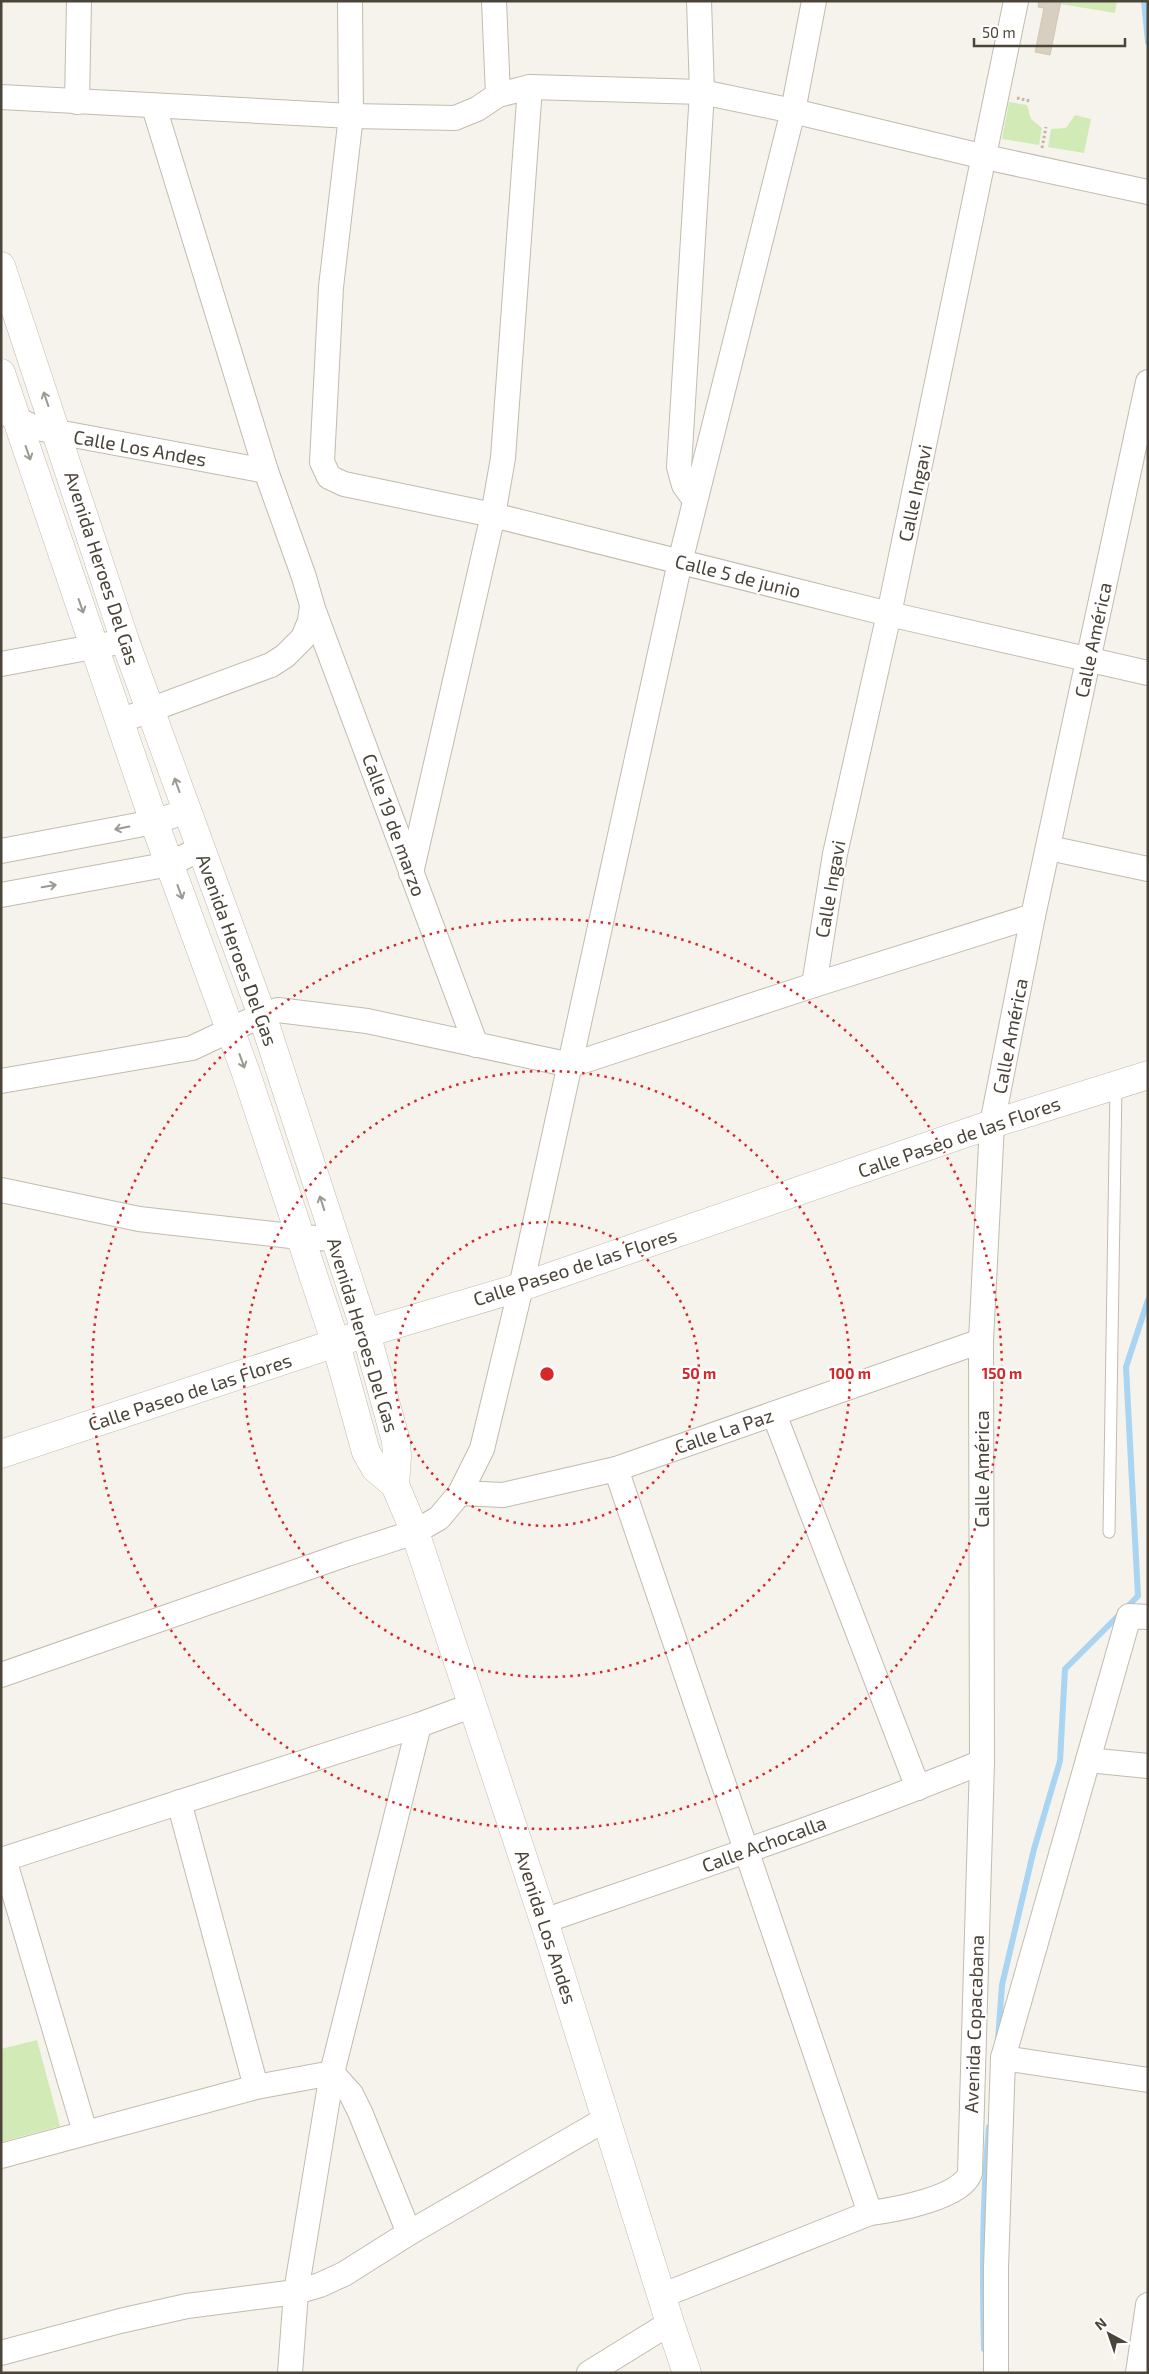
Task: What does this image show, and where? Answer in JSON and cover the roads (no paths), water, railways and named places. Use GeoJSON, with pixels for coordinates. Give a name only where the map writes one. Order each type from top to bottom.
{"type":"FeatureCollection","features":[{"type":"Feature","properties":{"kind":"street"},"geometry":{"type":"LineString","coordinates":[[77,102],[79,1]]}},
{"type":"Feature","properties":{"kind":"street"},"geometry":{"type":"LineString","coordinates":[[350,1],[351,116]]}},
{"type":"Feature","properties":{"kind":"street"},"geometry":{"type":"LineString","coordinates":[[494,1],[498,95]]}},
{"type":"Feature","properties":{"kind":"street"},"geometry":{"type":"LineString","coordinates":[[694,499],[684,486],[679,467],[702,92],[699,1]]}},
{"type":"Feature","properties":{"kind":"street"},"geometry":{"type":"LineString","coordinates":[[1,1674],[415,1532],[439,1518],[460,1493],[482,1449],[571,1066],[694,499],[793,111],[814,1]]}},
{"type":"Feature","properties":{"kind":"street","name":"Calle Ingavi"},"geometry":{"type":"LineString","coordinates":[[814,985],[835,854],[889,614],[1016,1]]}},
{"type":"Feature","properties":{"kind":"street"},"geometry":{"type":"LineString","coordinates":[[1,97],[154,107],[351,116],[455,118],[477,109],[498,95],[530,87],[702,92],[793,111],[985,157],[1148,192]]}},
{"type":"Feature","properties":{"kind":"street"},"geometry":{"type":"LineString","coordinates":[[411,873],[493,515],[503,458],[530,87]]}},
{"type":"Feature","properties":{"kind":"street","name":"Calle 19 de marzo"},"geometry":{"type":"LineString","coordinates":[[154,107],[266,471],[304,577],[312,605],[476,1045]]}},
{"type":"Feature","properties":{"kind":"street","name":"Calle 5 de junio"},"geometry":{"type":"LineString","coordinates":[[351,116],[331,287],[322,462],[329,476],[344,484],[493,515],[889,614],[1148,673]]}},
{"type":"Feature","properties":{"kind":"street","name":"Avenida Heroes Del Gas"},"geometry":{"type":"LineString","coordinates":[[1,266],[125,640],[262,1015],[366,1333],[396,1441],[395,1485]]}},
{"type":"Feature","properties":{"kind":"street","name":"Avenida Heroes Del Gas"},"geometry":{"type":"LineString","coordinates":[[1,373],[9,415],[95,647],[154,822],[231,1030],[336,1344],[366,1452],[376,1468],[395,1485]]}},
{"type":"Feature","properties":{"kind":"street","name":"Calle América"},"geometry":{"type":"LineString","coordinates":[[982,1762],[982,1341],[992,1124],[1033,916],[1148,382]]}},
{"type":"Feature","properties":{"kind":"street","name":"Calle Los Andes"},"geometry":{"type":"LineString","coordinates":[[9,415],[33,427],[266,471]]}},
{"type":"Feature","properties":{"kind":"street"},"geometry":{"type":"LineString","coordinates":[[120,721],[271,665],[297,645],[307,630],[312,605]]}},
{"type":"Feature","properties":{"kind":"street"},"geometry":{"type":"LineString","coordinates":[[1,664],[125,640]]}},
{"type":"Feature","properties":{"kind":"street"},"geometry":{"type":"LineString","coordinates":[[1,851],[154,822],[186,811]]}},
{"type":"Feature","properties":{"kind":"street"},"geometry":{"type":"LineString","coordinates":[[1049,848],[1148,869]]}},
{"type":"Feature","properties":{"kind":"street"},"geometry":{"type":"LineString","coordinates":[[1,895],[170,864],[200,849]]}},
{"type":"Feature","properties":{"kind":"street"},"geometry":{"type":"LineString","coordinates":[[1,1081],[192,1048],[262,1015],[278,1010],[307,1012],[367,1021],[571,1066],[814,985],[1033,916]]}},
{"type":"Feature","properties":{"kind":"street","name":"Calle Paseo de las Flores"},"geometry":{"type":"LineString","coordinates":[[1,1454],[366,1333],[521,1287],[992,1124],[1148,1075]]}},
{"type":"Feature","properties":{"kind":"street"},"geometry":{"type":"LineString","coordinates":[[1,1190],[139,1219],[334,1239]]}},
{"type":"Feature","properties":{"kind":"street","name":"Calle La Paz"},"geometry":{"type":"LineString","coordinates":[[460,1493],[503,1495],[616,1469],[982,1341]]}},
{"type":"Feature","properties":{"kind":"street"},"geometry":{"type":"LineString","coordinates":[[774,1414],[918,1788]]}},
{"type":"Feature","properties":{"kind":"street"},"geometry":{"type":"LineString","coordinates":[[616,1469],[870,2213]]}},
{"type":"Feature","properties":{"kind":"street","name":"Avenida Los Andes"},"geometry":{"type":"LineString","coordinates":[[395,1485],[415,1532],[473,1705],[544,1921],[661,2296],[687,2373]]}},
{"type":"Feature","properties":{"kind":"street"},"geometry":{"type":"LineString","coordinates":[[996,2373],[996,2268],[1003,2058],[1129,1616],[1148,1617]]}},
{"type":"Feature","properties":{"kind":"street"},"geometry":{"type":"LineString","coordinates":[[85,2132],[2,1860],[418,1725],[473,1705]]}},
{"type":"Feature","properties":{"kind":"street"},"geometry":{"type":"LineString","coordinates":[[290,2373],[296,2292],[332,2073],[418,1725]]}},
{"type":"Feature","properties":{"kind":"street"},"geometry":{"type":"LineString","coordinates":[[1088,1760],[1148,1766]]}},
{"type":"Feature","properties":{"kind":"street","name":"Calle Achocalla"},"geometry":{"type":"LineString","coordinates":[[544,1921],[747,1851],[918,1788],[982,1762]]}},
{"type":"Feature","properties":{"kind":"street","name":"Avenida Copacabana"},"geometry":{"type":"LineString","coordinates":[[661,2296],[870,2213],[897,2210],[959,2188],[970,2173],[982,1762]]}},
{"type":"Feature","properties":{"kind":"street"},"geometry":{"type":"LineString","coordinates":[[179,1802],[256,2086]]}},
{"type":"Feature","properties":{"kind":"street"},"geometry":{"type":"LineString","coordinates":[[1003,2058],[1148,2080]]}},
{"type":"Feature","properties":{"kind":"street"},"geometry":{"type":"LineString","coordinates":[[1,2156],[256,2086],[332,2073]]}},
{"type":"Feature","properties":{"kind":"street"},"geometry":{"type":"LineString","coordinates":[[332,2073],[351,2094],[360,2112],[409,2233]]}},
{"type":"Feature","properties":{"kind":"street"},"geometry":{"type":"LineString","coordinates":[[1,2353],[120,2321],[178,2308],[296,2292],[320,2285],[344,2274],[409,2233],[606,2119]]}},
{"type":"Feature","properties":{"kind":"street"},"geometry":{"type":"LineString","coordinates":[[1138,2373],[1148,2305]]}},
{"type":"Feature","properties":{"kind":"street"},"geometry":{"type":"LineString","coordinates":[[589,2373],[670,2323]]}},
{"type":"Feature","properties":{"kind":"lane"},"geometry":{"type":"LineString","coordinates":[[1109,1532],[1116,1085]]}},
{"type":"Feature","properties":{"kind":"waterway"},"geometry":{"type":"LineString","coordinates":[[1144,1],[1148,42]]}},
{"type":"Feature","properties":{"kind":"waterway"},"geometry":{"type":"LineString","coordinates":[[998,2040],[1002,1985],[1034,1849],[1060,1761],[1065,1669],[1138,1596],[1126,1367],[1148,1300]]}},
{"type":"Feature","properties":{"kind":"waterway"},"geometry":{"type":"LineString","coordinates":[[984,2349],[983,2238],[989,2127]]}}]}
